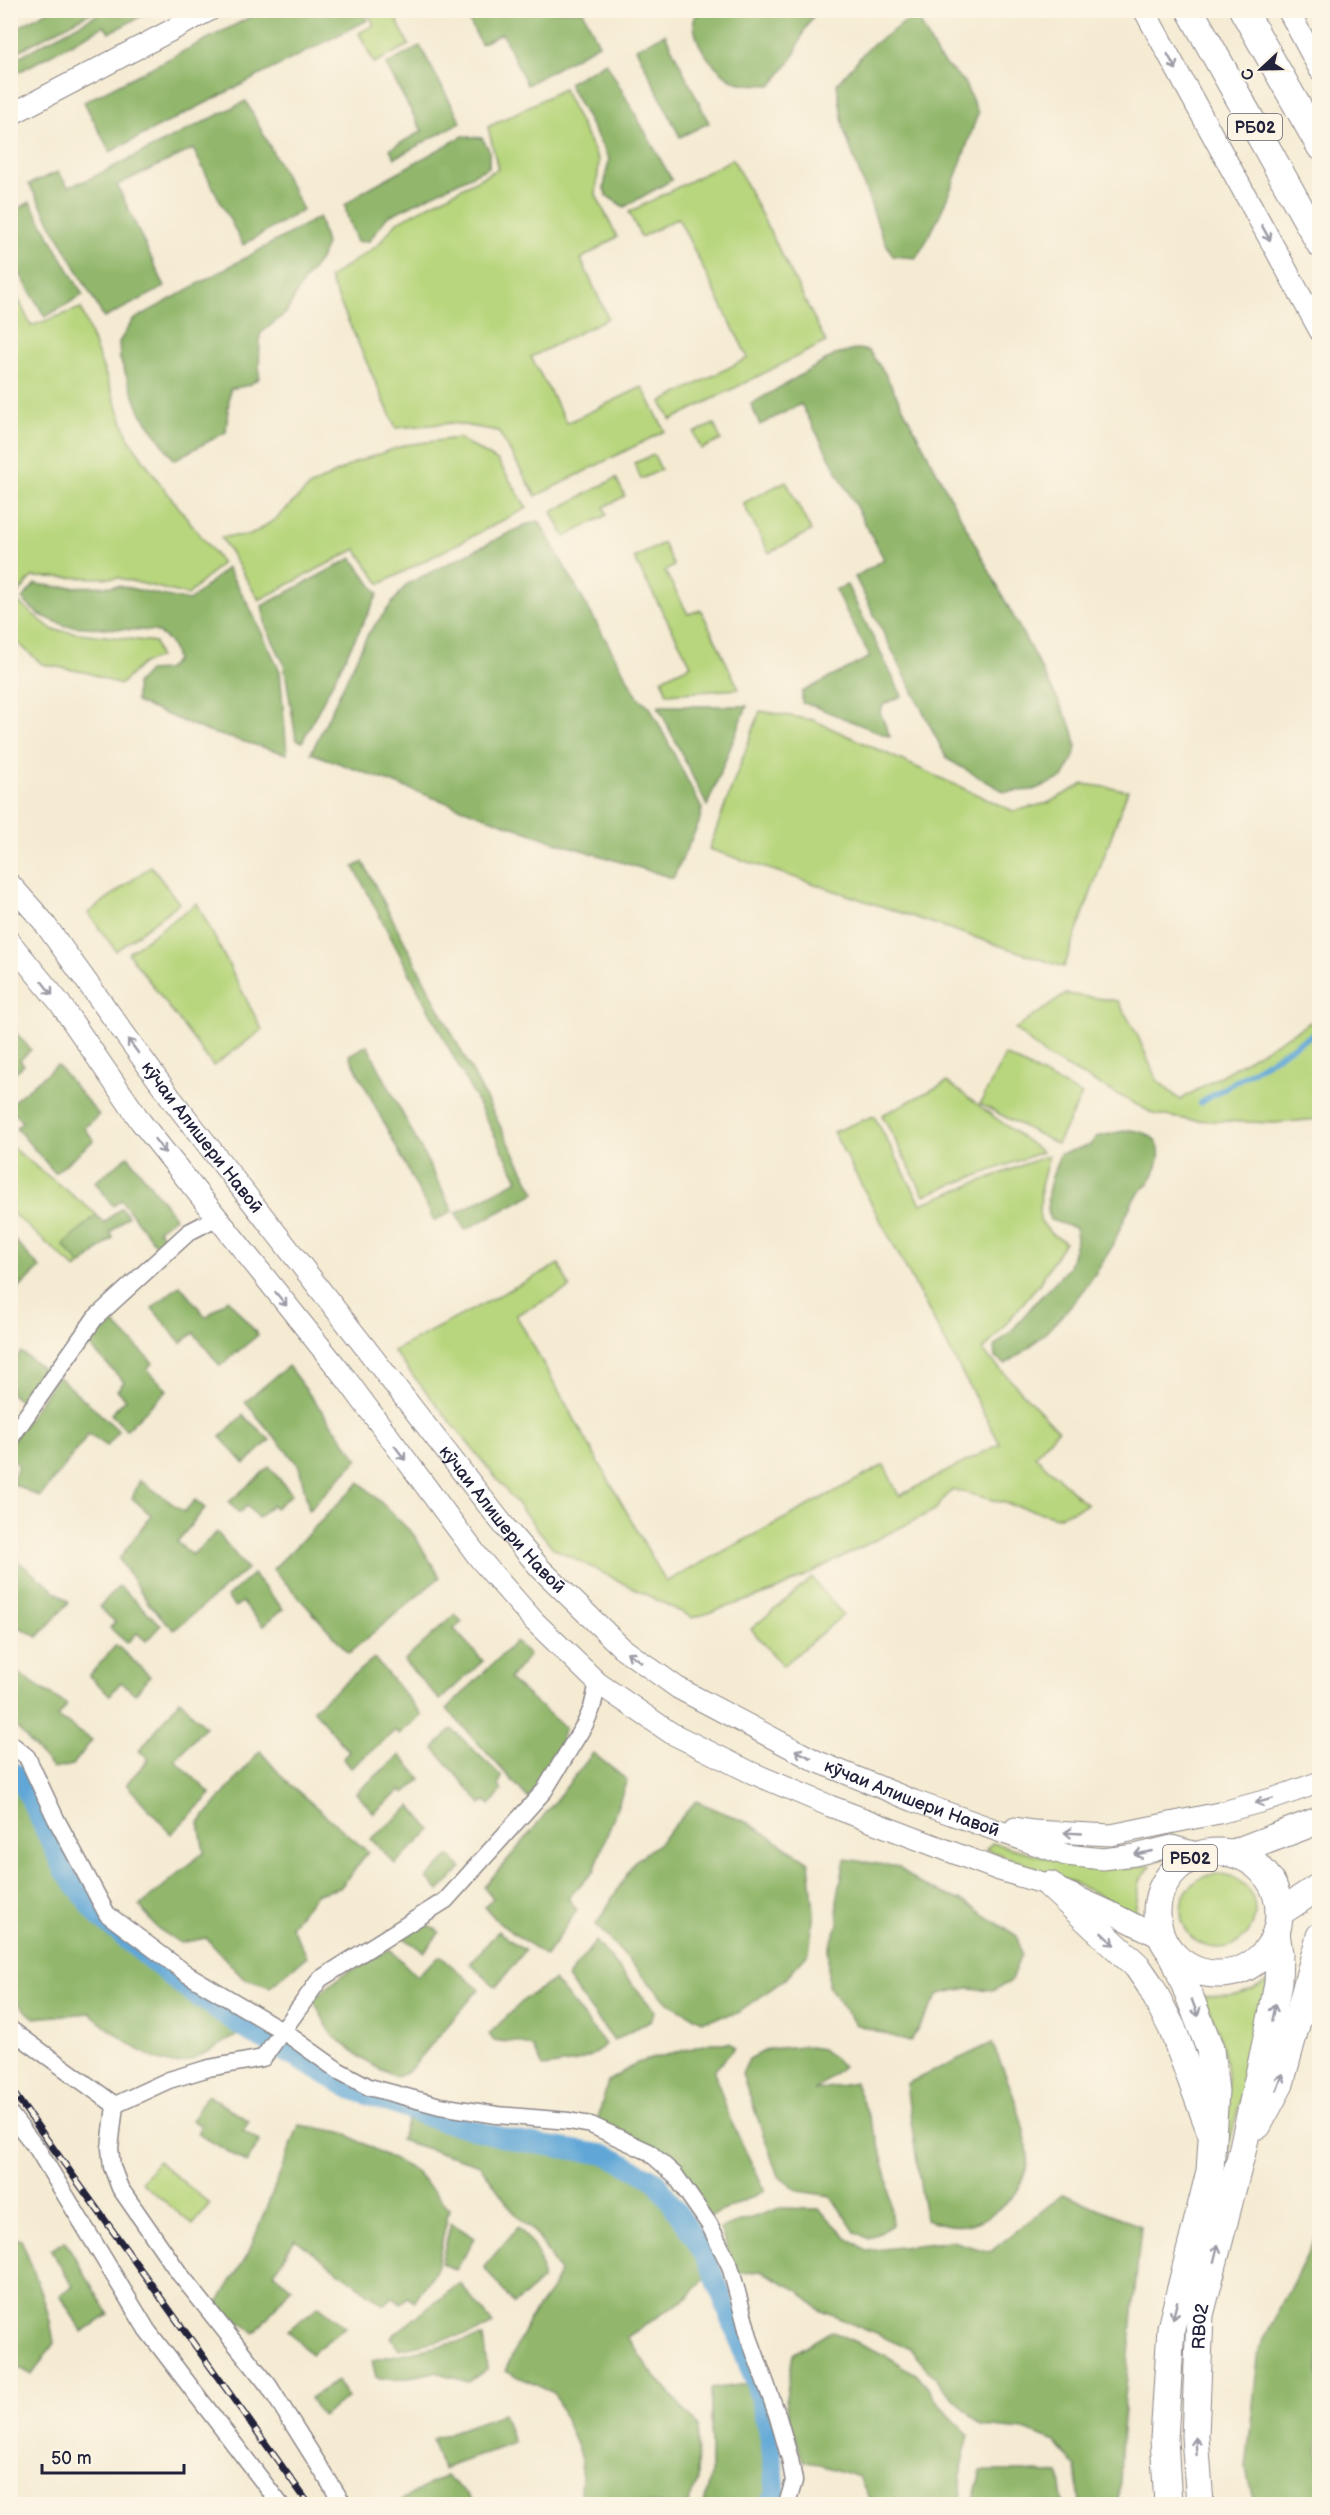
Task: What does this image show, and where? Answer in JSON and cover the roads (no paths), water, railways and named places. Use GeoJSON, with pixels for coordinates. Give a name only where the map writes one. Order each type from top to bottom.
{"type":"FeatureCollection","features":[{"type":"Feature","properties":{"kind":"highway","name":"РБ02"},"geometry":{"type":"LineString","coordinates":[[1190,10],[1320,244]]}},
{"type":"Feature","properties":{"kind":"highway","name":"РБ02"},"geometry":{"type":"LineString","coordinates":[[1243,10],[1320,146]]}},
{"type":"Feature","properties":{"kind":"highway","name":"РБ02"},"geometry":{"type":"LineString","coordinates":[[1233,1853],[1320,1820]]}},
{"type":"Feature","properties":{"kind":"highway","name":"РБ02"},"geometry":{"type":"LineString","coordinates":[[1213,2139],[1215,2091],[1210,2049],[1157,1922],[1157,1905],[1162,1887],[1172,1872],[1185,1861],[1200,1854],[1216,1851],[1233,1853],[1254,1864],[1271,1882],[1277,1897],[1278,1983],[1261,2072],[1242,2152]]}},
{"type":"Feature","properties":{"kind":"highway"},"geometry":{"type":"LineString","coordinates":[[1050,1885],[1137,1966],[1150,1985],[1172,2028],[1213,2139]]}},
{"type":"Feature","properties":{"kind":"highway"},"geometry":{"type":"LineString","coordinates":[[1168,1947],[1185,1964],[1199,1971],[1215,1974],[1246,1967],[1259,1958],[1269,1946],[1277,1923],[1320,1886]]}},
{"type":"Feature","properties":{"kind":"highway"},"geometry":{"type":"LineString","coordinates":[[1242,2152],[1280,2084],[1320,1935]]}},
{"type":"Feature","properties":{"kind":"highway","name":"RB02"},"geometry":{"type":"LineString","coordinates":[[1168,2505],[1164,2439],[1171,2328],[1210,2171],[1213,2139]]}},
{"type":"Feature","properties":{"kind":"highway","name":"RB02"},"geometry":{"type":"LineString","coordinates":[[1200,2505],[1195,2436],[1200,2315],[1242,2152]]}},
{"type":"Feature","properties":{"kind":"street"},"geometry":{"type":"LineString","coordinates":[[10,115],[210,10]]}},
{"type":"Feature","properties":{"kind":"street"},"geometry":{"type":"LineString","coordinates":[[1144,10],[1320,331]]}},
{"type":"Feature","properties":{"kind":"street"},"geometry":{"type":"LineString","coordinates":[[1288,10],[1320,70]]}},
{"type":"Feature","properties":{"kind":"street","name":"кӯчаи Алишери Навоӣ"},"geometry":{"type":"LineString","coordinates":[[10,884],[42,920],[171,1098],[505,1527],[581,1611],[621,1648],[678,1688],[816,1761],[964,1819],[1066,1855],[1103,1859],[1135,1855],[1172,1846],[1200,1854]]}},
{"type":"Feature","properties":{"kind":"street","name":"кӯчаи Алишери Навоӣ"},"geometry":{"type":"LineString","coordinates":[[10,942],[59,1002],[141,1122],[347,1380],[479,1558],[534,1621],[598,1683],[670,1733],[750,1772],[861,1818],[999,1870],[1050,1885],[1106,1910],[1168,1947]]}},
{"type":"Feature","properties":{"kind":"street"},"geometry":{"type":"LineString","coordinates":[[10,1439],[95,1318],[189,1232],[216,1218]]}},
{"type":"Feature","properties":{"kind":"street"},"geometry":{"type":"LineString","coordinates":[[115,2105],[169,2080],[209,2068],[263,2058],[320,1979],[447,1900],[544,1791],[585,1724],[592,1708],[598,1683]]}},
{"type":"Feature","properties":{"kind":"street"},"geometry":{"type":"LineString","coordinates":[[10,1743],[27,1757],[56,1819],[107,1914],[187,1974],[283,2031],[339,2071],[369,2086],[440,2106],[497,2115],[591,2125],[649,2152],[675,2175],[709,2224],[730,2266],[750,2340],[777,2414],[790,2459],[794,2481],[787,2505]]}},
{"type":"Feature","properties":{"kind":"street"},"geometry":{"type":"LineString","coordinates":[[964,1819],[1033,1831],[1111,1834],[1219,1813],[1275,1798],[1320,1782]]}},
{"type":"Feature","properties":{"kind":"street"},"geometry":{"type":"LineString","coordinates":[[10,2029],[115,2105]]}},
{"type":"Feature","properties":{"kind":"street"},"geometry":{"type":"LineString","coordinates":[[115,2105],[110,2148],[112,2167],[120,2188],[179,2273],[269,2386],[343,2505]]}},
{"type":"Feature","properties":{"kind":"street"},"geometry":{"type":"LineString","coordinates":[[10,2114],[38,2150],[147,2330],[280,2505]]}},
{"type":"Feature","properties":{"kind":"waterway"},"geometry":{"type":"LineString","coordinates":[[1200,1103],[1320,1030]]}},
{"type":"Feature","properties":{"kind":"waterway"},"geometry":{"type":"LineString","coordinates":[[10,1770],[19,1776],[64,1870],[99,1917],[186,1989],[254,2035],[351,2089],[434,2119],[516,2141],[607,2155],[656,2181],[694,2236],[712,2270],[755,2382],[770,2439],[776,2493],[770,2504]]}},
{"type":"Feature","properties":{"kind":"railway"},"geometry":{"type":"LineString","coordinates":[[10,2088],[309,2504]]}}]}
